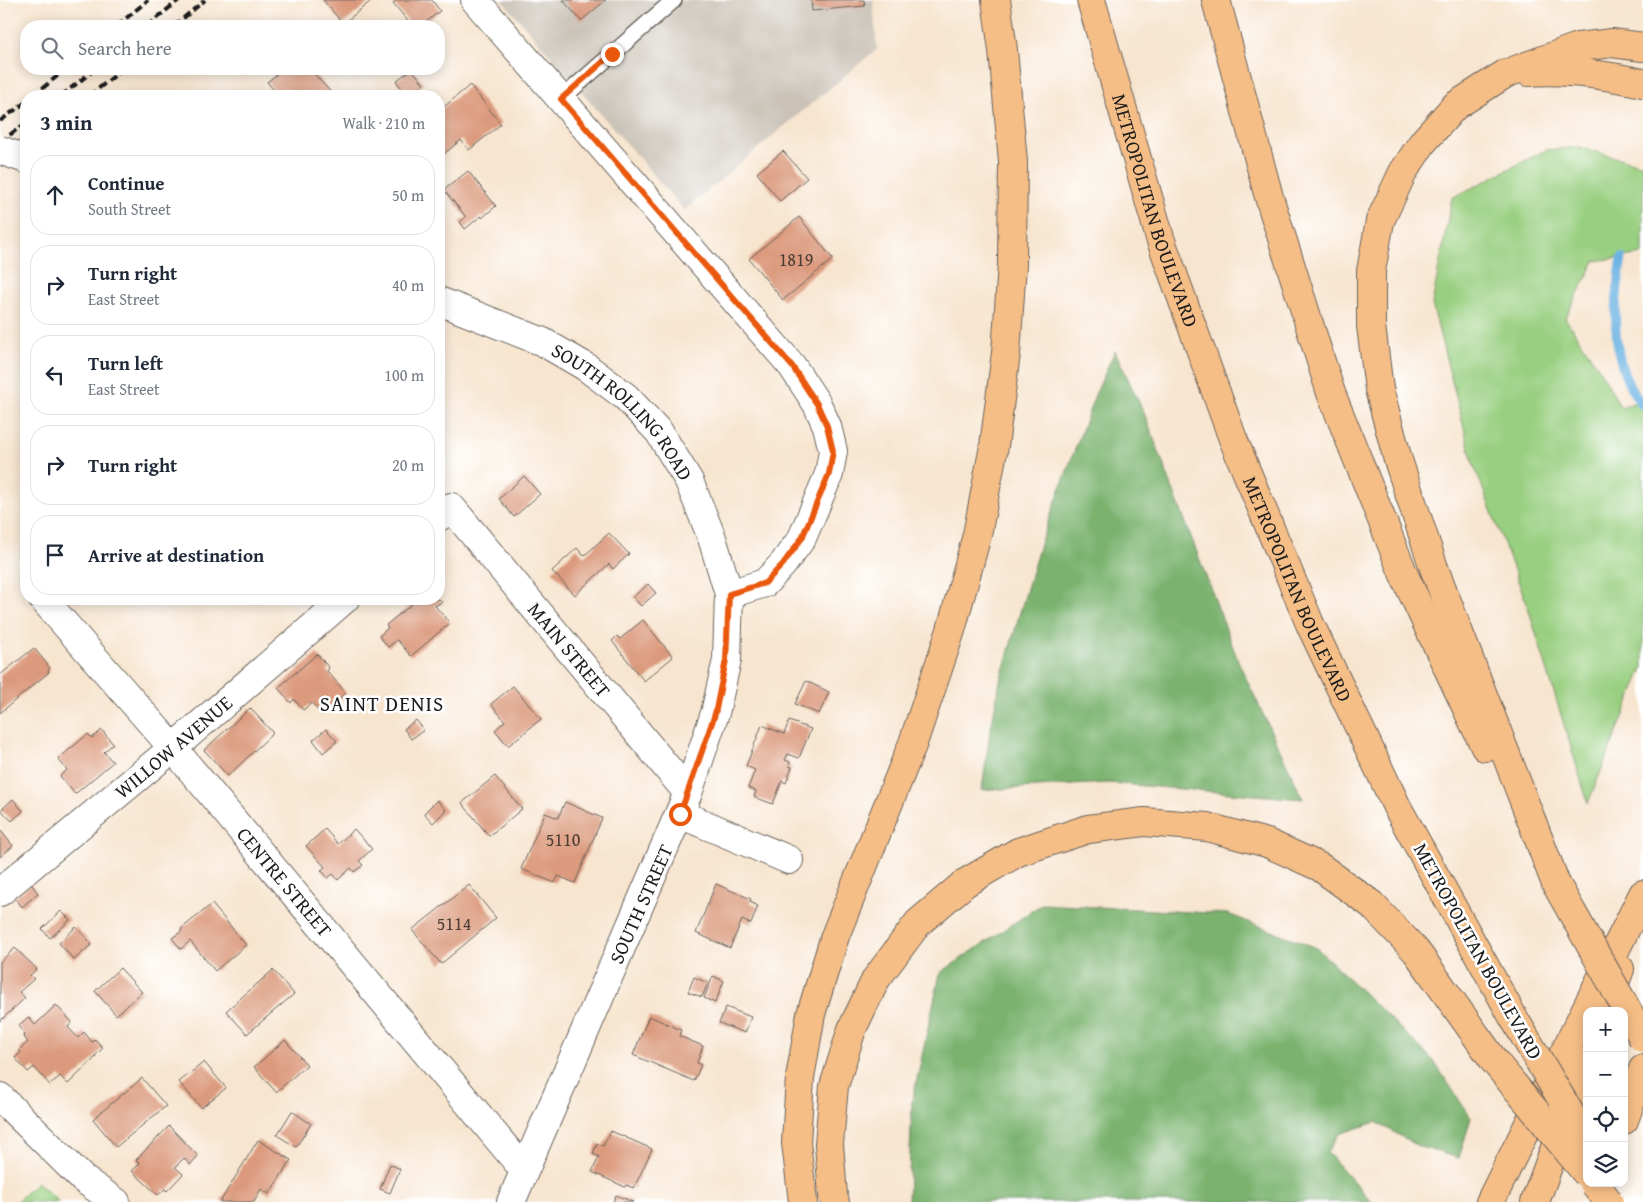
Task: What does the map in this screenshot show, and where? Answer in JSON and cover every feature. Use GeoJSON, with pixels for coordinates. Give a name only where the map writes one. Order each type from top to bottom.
{"type":"FeatureCollection","features":[{"type":"Feature","properties":{"kind":"main road"},"geometry":{"type":"LineString","coordinates":[[803,1202],[796,1143],[800,1078],[811,1014],[835,936],[913,743],[952,630],[977,535],[994,446],[1006,353],[1011,274],[1013,162],[1003,50],[996,0]]}},
{"type":"Feature","properties":{"kind":"main road","name":"METROPOLITAN BOULEVARD"},"geometry":{"type":"LineString","coordinates":[[1091,0],[1160,238],[1234,439],[1299,597],[1397,807],[1512,1015],[1583,1135]]}},
{"type":"Feature","properties":{"kind":"main road"},"geometry":{"type":"LineString","coordinates":[[1216,0],[1269,197],[1331,393],[1404,575],[1486,750],[1556,884],[1643,1038]]}},
{"type":"Feature","properties":{"kind":"main road"},"geometry":{"type":"LineString","coordinates":[[1556,884],[1434,568],[1398,460],[1379,388],[1371,326],[1371,271],[1380,222],[1403,172],[1423,142],[1455,106],[1505,74],[1578,47],[1612,43],[1643,47]]}},
{"type":"Feature","properties":{"kind":"main road"},"geometry":{"type":"LineString","coordinates":[[1505,74],[1544,71],[1568,72],[1612,76],[1643,83]]}},
{"type":"Feature","properties":{"kind":"main road"},"geometry":{"type":"LineString","coordinates":[[835,1202],[829,1144],[834,1086],[852,1029],[876,979],[918,923],[965,883],[1018,852],[1088,829],[1144,822],[1207,827],[1267,843],[1320,867],[1371,904],[1416,951],[1495,1062],[1583,1169]]}},
{"type":"Feature","properties":{"kind":"main road"},"geometry":{"type":"LineString","coordinates":[[1490,1202],[1643,894]]}},
{"type":"Feature","properties":{"kind":"main road"},"geometry":{"type":"LineString","coordinates":[[1606,1007],[1643,906]]}},
{"type":"Feature","properties":{"kind":"main road"},"geometry":{"type":"LineString","coordinates":[[1628,1109],[1643,1069]]}},
{"type":"Feature","properties":{"kind":"main road"},"geometry":{"type":"LineString","coordinates":[[1535,1202],[1583,1072]]}},
{"type":"Feature","properties":{"kind":"main road"},"geometry":{"type":"LineString","coordinates":[[1597,1187],[1609,1202]]}},
{"type":"Feature","properties":{"kind":"main road"},"geometry":{"type":"LineString","coordinates":[[1594,1202],[1600,1187]]}},
{"type":"Feature","properties":{"kind":"main road"},"geometry":{"type":"LineString","coordinates":[[1613,1187],[1622,1202]]}},
{"type":"Feature","properties":{"kind":"street"},"geometry":{"type":"LineString","coordinates":[[475,0],[792,366],[817,404],[827,426],[833,451],[829,474],[802,538],[783,564],[765,583],[729,594]]}},
{"type":"Feature","properties":{"kind":"street"},"geometry":{"type":"LineString","coordinates":[[0,150],[20,157]]}},
{"type":"Feature","properties":{"kind":"street","name":"SOUTH ROLLING ROAD"},"geometry":{"type":"LineString","coordinates":[[445,303],[543,342],[586,367],[626,397],[659,432],[689,482],[712,538],[729,594]]}},
{"type":"Feature","properties":{"kind":"street","name":"MAIN STREET"},"geometry":{"type":"LineString","coordinates":[[445,512],[684,804],[789,860]]}},
{"type":"Feature","properties":{"kind":"street","name":"SOUTH STREET"},"geometry":{"type":"LineString","coordinates":[[510,1202],[684,804],[715,714],[726,660],[729,594]]}},
{"type":"Feature","properties":{"kind":"street","name":"CENTRE STREET"},"geometry":{"type":"LineString","coordinates":[[48,605],[173,748],[524,1170]]}},
{"type":"Feature","properties":{"kind":"street","name":"WILLOW AVENUE"},"geometry":{"type":"LineString","coordinates":[[0,892],[173,748],[338,605]]}},
{"type":"Feature","properties":{"kind":"street"},"geometry":{"type":"LineString","coordinates":[[0,1097],[83,1179],[116,1202]]}},
{"type":"Feature","properties":{"kind":"lane"},"geometry":{"type":"LineString","coordinates":[[561,99],[674,0]]}},
{"type":"Feature","properties":{"kind":"shaded area"},"geometry":{"type":"Polygon","coordinates":[[[502,0],[873,0],[877,49],[684,210],[502,0]]]}},
{"type":"Feature","properties":{"kind":"green space"},"geometry":{"type":"Polygon","coordinates":[[[1579,147],[1643,165],[1643,254],[1595,261],[1565,318],[1600,370],[1621,408],[1643,399],[1643,668],[1588,803],[1527,604],[1473,463],[1432,304],[1452,198],[1546,150],[1579,147]]]}},
{"type":"Feature","properties":{"kind":"green space"},"geometry":{"type":"Polygon","coordinates":[[[1115,351],[1144,413],[1239,663],[1303,799],[1108,783],[982,790],[989,738],[1000,681],[1040,544],[1095,395],[1115,351]]]}},
{"type":"Feature","properties":{"kind":"green space"},"geometry":{"type":"Polygon","coordinates":[[[1042,904],[1228,914],[1317,948],[1433,1060],[1471,1118],[1459,1158],[1420,1147],[1376,1122],[1339,1134],[1327,1152],[1372,1202],[908,1202],[912,1102],[940,973],[1042,904]]]}},
{"type":"Feature","properties":{"kind":"green space"},"geometry":{"type":"Polygon","coordinates":[[[37,1182],[59,1202],[16,1202],[37,1182]]]}},
{"type":"Feature","properties":{"kind":"building"},"geometry":{"type":"Polygon","coordinates":[[[323,0],[372,0],[348,20],[340,20],[323,0]]]}},
{"type":"Feature","properties":{"kind":"building"},"geometry":{"type":"Polygon","coordinates":[[[397,0],[432,0],[440,11],[429,20],[407,20],[393,3],[397,0]]]}},
{"type":"Feature","properties":{"kind":"building"},"geometry":{"type":"Polygon","coordinates":[[[563,0],[606,0],[581,21],[563,0]]]}},
{"type":"Feature","properties":{"kind":"building"},"geometry":{"type":"Polygon","coordinates":[[[811,0],[864,0],[865,6],[812,11],[811,0]]]}},
{"type":"Feature","properties":{"kind":"building"},"geometry":{"type":"Polygon","coordinates":[[[276,75],[315,75],[329,90],[274,90],[267,82],[276,75]]]}},
{"type":"Feature","properties":{"kind":"building"},"geometry":{"type":"Polygon","coordinates":[[[404,75],[417,75],[424,84],[416,90],[403,90],[396,81],[404,75]]]}},
{"type":"Feature","properties":{"kind":"building"},"geometry":{"type":"Polygon","coordinates":[[[470,85],[501,124],[469,150],[461,140],[445,153],[445,106],[470,85]]]}},
{"type":"Feature","properties":{"kind":"building"},"geometry":{"type":"Polygon","coordinates":[[[783,151],[807,178],[780,201],[757,173],[783,151]]]}},
{"type":"Feature","properties":{"kind":"building"},"geometry":{"type":"Polygon","coordinates":[[[468,171],[496,206],[465,229],[460,222],[466,217],[445,189],[468,171]]]}},
{"type":"Feature","properties":{"kind":"building"},"geometry":{"type":"Polygon","coordinates":[[[799,217],[833,259],[783,300],[749,259],[799,217]]]}},
{"type":"Feature","properties":{"kind":"building"},"geometry":{"type":"Polygon","coordinates":[[[524,476],[540,494],[514,517],[499,499],[524,476]]]}},
{"type":"Feature","properties":{"kind":"building"},"geometry":{"type":"Polygon","coordinates":[[[609,533],[629,554],[613,569],[609,564],[575,595],[552,571],[577,548],[584,556],[609,533]]]}},
{"type":"Feature","properties":{"kind":"building"},"geometry":{"type":"Polygon","coordinates":[[[648,584],[656,593],[641,606],[633,597],[648,584]]]}},
{"type":"Feature","properties":{"kind":"building"},"geometry":{"type":"Polygon","coordinates":[[[411,605],[437,605],[435,606],[450,623],[411,656],[397,640],[388,647],[379,636],[388,628],[386,625],[411,605]]]}},
{"type":"Feature","properties":{"kind":"building"},"geometry":{"type":"Polygon","coordinates":[[[643,620],[673,657],[644,681],[612,641],[617,636],[620,639],[643,620]]]}},
{"type":"Feature","properties":{"kind":"building"},"geometry":{"type":"Polygon","coordinates":[[[34,648],[50,668],[49,672],[0,713],[0,675],[34,648]]]}},
{"type":"Feature","properties":{"kind":"building"},"geometry":{"type":"Polygon","coordinates":[[[317,654],[329,668],[327,671],[346,693],[322,715],[312,703],[303,710],[294,699],[291,703],[278,688],[317,654]]]}},
{"type":"Feature","properties":{"kind":"building"},"geometry":{"type":"Polygon","coordinates":[[[806,681],[829,692],[819,714],[795,704],[806,681]]]}},
{"type":"Feature","properties":{"kind":"building"},"geometry":{"type":"Polygon","coordinates":[[[513,686],[541,719],[508,746],[495,730],[505,721],[491,704],[513,686]]]}},
{"type":"Feature","properties":{"kind":"building"},"geometry":{"type":"Polygon","coordinates":[[[250,708],[273,733],[228,776],[204,750],[250,708]]]}},
{"type":"Feature","properties":{"kind":"building"},"geometry":{"type":"Polygon","coordinates":[[[416,720],[424,730],[411,739],[404,729],[416,720]]]}},
{"type":"Feature","properties":{"kind":"building"},"geometry":{"type":"Polygon","coordinates":[[[789,721],[811,729],[799,758],[788,754],[785,760],[790,762],[789,766],[792,767],[786,783],[782,781],[773,804],[754,797],[756,791],[748,788],[755,770],[746,766],[762,725],[784,734],[789,721]]]}},
{"type":"Feature","properties":{"kind":"building"},"geometry":{"type":"Polygon","coordinates":[[[326,729],[337,741],[323,753],[313,740],[326,729]]]}},
{"type":"Feature","properties":{"kind":"building"},"geometry":{"type":"Polygon","coordinates":[[[102,730],[113,744],[104,752],[113,762],[75,794],[60,776],[67,770],[58,759],[88,734],[92,738],[102,730]]]}},
{"type":"Feature","properties":{"kind":"building"},"geometry":{"type":"Polygon","coordinates":[[[495,776],[522,809],[489,836],[462,803],[495,776]]]}},
{"type":"Feature","properties":{"kind":"building"},"geometry":{"type":"Polygon","coordinates":[[[13,799],[23,811],[12,821],[1,810],[13,799]]]}},
{"type":"Feature","properties":{"kind":"building"},"geometry":{"type":"Polygon","coordinates":[[[437,800],[446,810],[433,823],[424,813],[437,800]]]}},
{"type":"Feature","properties":{"kind":"building"},"geometry":{"type":"Polygon","coordinates":[[[565,802],[602,818],[575,883],[558,876],[555,883],[521,869],[545,813],[558,818],[565,802]]]}},
{"type":"Feature","properties":{"kind":"building"},"geometry":{"type":"Polygon","coordinates":[[[325,829],[338,844],[354,829],[372,849],[359,861],[363,865],[354,872],[351,868],[338,880],[333,874],[328,878],[321,870],[325,867],[306,846],[325,829]]]}},
{"type":"Feature","properties":{"kind":"building"},"geometry":{"type":"Polygon","coordinates":[[[0,830],[13,846],[0,857],[0,830]]]}},
{"type":"Feature","properties":{"kind":"building"},"geometry":{"type":"Polygon","coordinates":[[[31,884],[38,893],[22,907],[15,898],[31,884]]]}},
{"type":"Feature","properties":{"kind":"building"},"geometry":{"type":"Polygon","coordinates":[[[716,884],[751,899],[750,902],[758,906],[751,924],[742,920],[730,948],[696,933],[716,884]]]}},
{"type":"Feature","properties":{"kind":"building"},"geometry":{"type":"Polygon","coordinates":[[[469,885],[496,918],[441,964],[412,930],[469,885]]]}},
{"type":"Feature","properties":{"kind":"building"},"geometry":{"type":"Polygon","coordinates":[[[212,904],[246,945],[215,971],[190,941],[181,949],[172,938],[212,904]]]}},
{"type":"Feature","properties":{"kind":"building"},"geometry":{"type":"Polygon","coordinates":[[[61,911],[70,920],[50,938],[42,929],[61,911]]]}},
{"type":"Feature","properties":{"kind":"building"},"geometry":{"type":"Polygon","coordinates":[[[76,927],[92,944],[74,960],[59,943],[76,927]]]}},
{"type":"Feature","properties":{"kind":"building"},"geometry":{"type":"Polygon","coordinates":[[[15,948],[37,969],[30,975],[34,979],[19,992],[25,998],[0,1021],[0,962],[15,948]]]}},
{"type":"Feature","properties":{"kind":"building"},"geometry":{"type":"Polygon","coordinates":[[[120,968],[142,992],[116,1015],[95,991],[120,968]]]}},
{"type":"Feature","properties":{"kind":"building"},"geometry":{"type":"Polygon","coordinates":[[[273,970],[294,994],[247,1034],[226,1011],[273,970]]]}},
{"type":"Feature","properties":{"kind":"building"},"geometry":{"type":"Polygon","coordinates":[[[713,976],[724,981],[715,1003],[704,998],[713,976]]]}},
{"type":"Feature","properties":{"kind":"building"},"geometry":{"type":"Polygon","coordinates":[[[694,977],[708,983],[702,997],[688,992],[694,977]]]}},
{"type":"Feature","properties":{"kind":"building"},"geometry":{"type":"Polygon","coordinates":[[[56,1005],[72,1022],[68,1027],[78,1038],[84,1032],[92,1042],[95,1039],[103,1048],[68,1084],[60,1076],[50,1085],[34,1067],[28,1072],[15,1058],[21,1052],[19,1050],[28,1042],[23,1036],[25,1034],[18,1026],[28,1017],[35,1025],[56,1005]]]}},
{"type":"Feature","properties":{"kind":"building"},"geometry":{"type":"Polygon","coordinates":[[[726,1007],[751,1017],[745,1033],[719,1023],[726,1007]]]}},
{"type":"Feature","properties":{"kind":"building"},"geometry":{"type":"Polygon","coordinates":[[[649,1016],[681,1030],[679,1036],[703,1046],[697,1063],[701,1065],[694,1081],[633,1055],[649,1016]]]}},
{"type":"Feature","properties":{"kind":"building"},"geometry":{"type":"Polygon","coordinates":[[[285,1040],[307,1065],[276,1092],[254,1067],[285,1040]]]}},
{"type":"Feature","properties":{"kind":"building"},"geometry":{"type":"Polygon","coordinates":[[[204,1062],[226,1088],[201,1108],[179,1082],[204,1062]]]}},
{"type":"Feature","properties":{"kind":"building"},"geometry":{"type":"Polygon","coordinates":[[[142,1078],[166,1106],[116,1147],[93,1119],[142,1078]]]}},
{"type":"Feature","properties":{"kind":"building"},"geometry":{"type":"Polygon","coordinates":[[[292,1111],[311,1124],[296,1147],[277,1135],[292,1111]]]}},
{"type":"Feature","properties":{"kind":"building"},"geometry":{"type":"Polygon","coordinates":[[[169,1126],[198,1156],[190,1165],[184,1158],[175,1167],[183,1174],[167,1191],[165,1189],[158,1195],[132,1171],[140,1163],[136,1160],[169,1126]]]}},
{"type":"Feature","properties":{"kind":"building"},"geometry":{"type":"Polygon","coordinates":[[[611,1131],[652,1149],[634,1188],[626,1185],[625,1187],[592,1172],[599,1157],[593,1154],[597,1143],[603,1146],[611,1131]]]}},
{"type":"Feature","properties":{"kind":"building"},"geometry":{"type":"Polygon","coordinates":[[[258,1140],[291,1160],[269,1194],[261,1189],[254,1202],[220,1202],[258,1140]]]}},
{"type":"Feature","properties":{"kind":"building"},"geometry":{"type":"Polygon","coordinates":[[[390,1164],[400,1169],[390,1193],[380,1189],[390,1164]]]}},
{"type":"Feature","properties":{"kind":"building"},"geometry":{"type":"Polygon","coordinates":[[[616,1195],[633,1202],[613,1202],[616,1195]]]}},
{"type":"Feature","properties":{"kind":"waterway"},"geometry":{"type":"LineString","coordinates":[[1622,258],[1616,306],[1618,352],[1628,383],[1643,406]]}},
{"type":"Feature","properties":{"kind":"railway"},"geometry":{"type":"LineString","coordinates":[[124,20],[148,0]]}},
{"type":"Feature","properties":{"kind":"railway"},"geometry":{"type":"LineString","coordinates":[[154,20],[179,0]]}},
{"type":"Feature","properties":{"kind":"railway"},"geometry":{"type":"LineString","coordinates":[[181,20],[205,0]]}},
{"type":"Feature","properties":{"kind":"railway"},"geometry":{"type":"LineString","coordinates":[[40,90],[59,75]]}},
{"type":"Feature","properties":{"kind":"railway"},"geometry":{"type":"LineString","coordinates":[[69,90],[87,75]]}},
{"type":"Feature","properties":{"kind":"railway"},"geometry":{"type":"LineString","coordinates":[[97,90],[115,75]]}},
{"type":"Feature","properties":{"kind":"railway"},"geometry":{"type":"LineString","coordinates":[[0,121],[20,106]]}},
{"type":"Feature","properties":{"kind":"railway"},"geometry":{"type":"LineString","coordinates":[[0,142],[20,127]]}},
{"type":"Feature","properties":{"kind":"railway"},"geometry":{"type":"LineString","coordinates":[[0,164],[20,149]]}},
{"type":"Feature","properties":{"kind":"district","name":"SAINT DENIS"},"geometry":{"type":"Point","coordinates":[382,704]}},
{"type":"Feature","properties":{"kind":"route"},"geometry":{"type":"LineString","coordinates":[[612,54],[561,99],[792,366],[820,410],[827,426],[833,451],[829,474],[802,538],[783,564],[765,583],[729,594],[726,660],[715,714],[680,814]]}}]}
